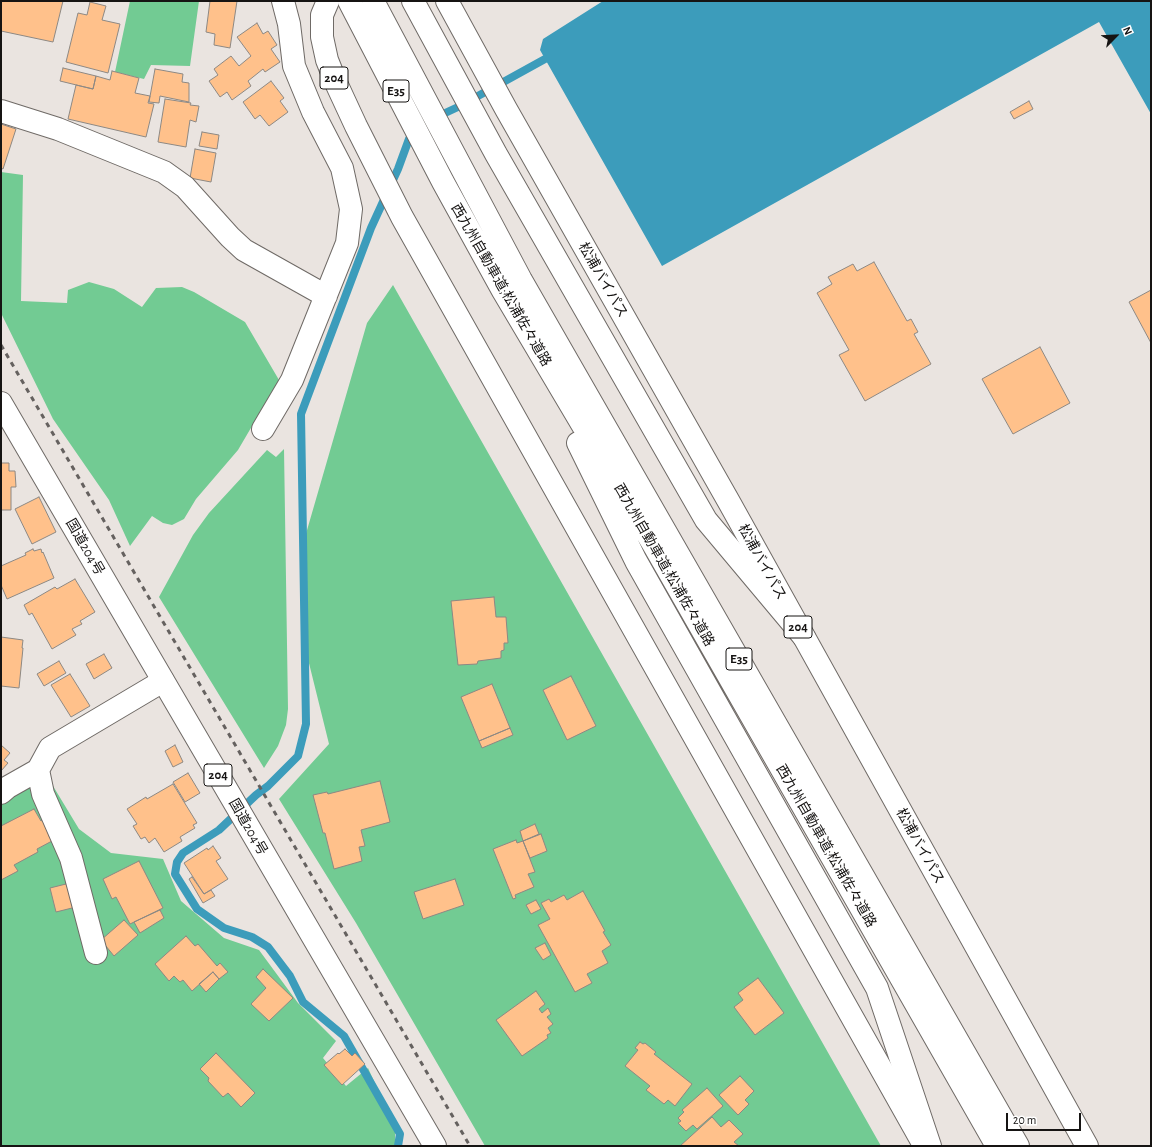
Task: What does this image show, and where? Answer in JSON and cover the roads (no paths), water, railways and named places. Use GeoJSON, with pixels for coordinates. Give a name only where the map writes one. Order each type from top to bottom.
{"type":"FeatureCollection","features":[{"type":"Feature","properties":{"kind":"main road"},"geometry":{"type":"LineString","coordinates":[[263,429],[292,380],[326,296],[347,243],[351,209],[342,168],[313,112],[294,66],[289,24],[283,1]]}},
{"type":"Feature","properties":{"kind":"main road","name":"204"},"geometry":{"type":"LineString","coordinates":[[328,1],[322,15],[322,37],[327,60],[336,85],[402,217],[924,1146]]}},
{"type":"Feature","properties":{"kind":"main road","name":"西九州自動車道;松浦佐々道路"},"geometry":{"type":"LineString","coordinates":[[349,1],[443,182],[504,291],[657,551],[997,1146]]}},
{"type":"Feature","properties":{"kind":"main road","name":"西九州自動車道;松浦佐々道路"},"geometry":{"type":"LineString","coordinates":[[373,1],[521,280],[1018,1146]]}},
{"type":"Feature","properties":{"kind":"main road"},"geometry":{"type":"LineString","coordinates":[[413,1],[496,154],[706,520],[804,637]]}},
{"type":"Feature","properties":{"kind":"main road","name":"松浦バイパス"},"geometry":{"type":"LineString","coordinates":[[447,1],[506,109],[729,502],[1087,1146]]}},
{"type":"Feature","properties":{"kind":"main road"},"geometry":{"type":"LineString","coordinates":[[1,111],[58,128],[164,172],[184,187],[244,250],[326,296]]}},
{"type":"Feature","properties":{"kind":"main road"},"geometry":{"type":"LineString","coordinates":[[504,291],[636,561],[877,988],[930,1146]]}},
{"type":"Feature","properties":{"kind":"main road","name":"国道204号"},"geometry":{"type":"LineString","coordinates":[[1,403],[435,1146]]}},
{"type":"Feature","properties":{"kind":"main road"},"geometry":{"type":"LineString","coordinates":[[1,793],[8,787],[38,770],[50,748],[163,681]]}},
{"type":"Feature","properties":{"kind":"main road"},"geometry":{"type":"LineString","coordinates":[[38,770],[43,794],[71,858],[96,952]]}},
{"type":"Feature","properties":{"kind":"water"},"geometry":{"type":"Polygon","coordinates":[[[603,1],[1151,1],[1151,114],[1099,22],[662,266],[540,50],[543,39],[603,1]]]}},
{"type":"Feature","properties":{"kind":"waterway"},"geometry":{"type":"LineString","coordinates":[[436,119],[545,59]]}},
{"type":"Feature","properties":{"kind":"waterway"},"geometry":{"type":"LineString","coordinates":[[398,1146],[400,1134],[344,1036],[303,1002],[290,976],[268,947],[252,937],[224,928],[197,909],[175,874],[177,862],[183,853],[219,830],[256,795],[268,786],[298,756],[306,724],[301,414],[371,228],[398,169],[409,139],[417,133]]}},
{"type":"Feature","properties":{"kind":"railway"},"geometry":{"type":"LineString","coordinates":[[1,345],[470,1146]]}}]}
